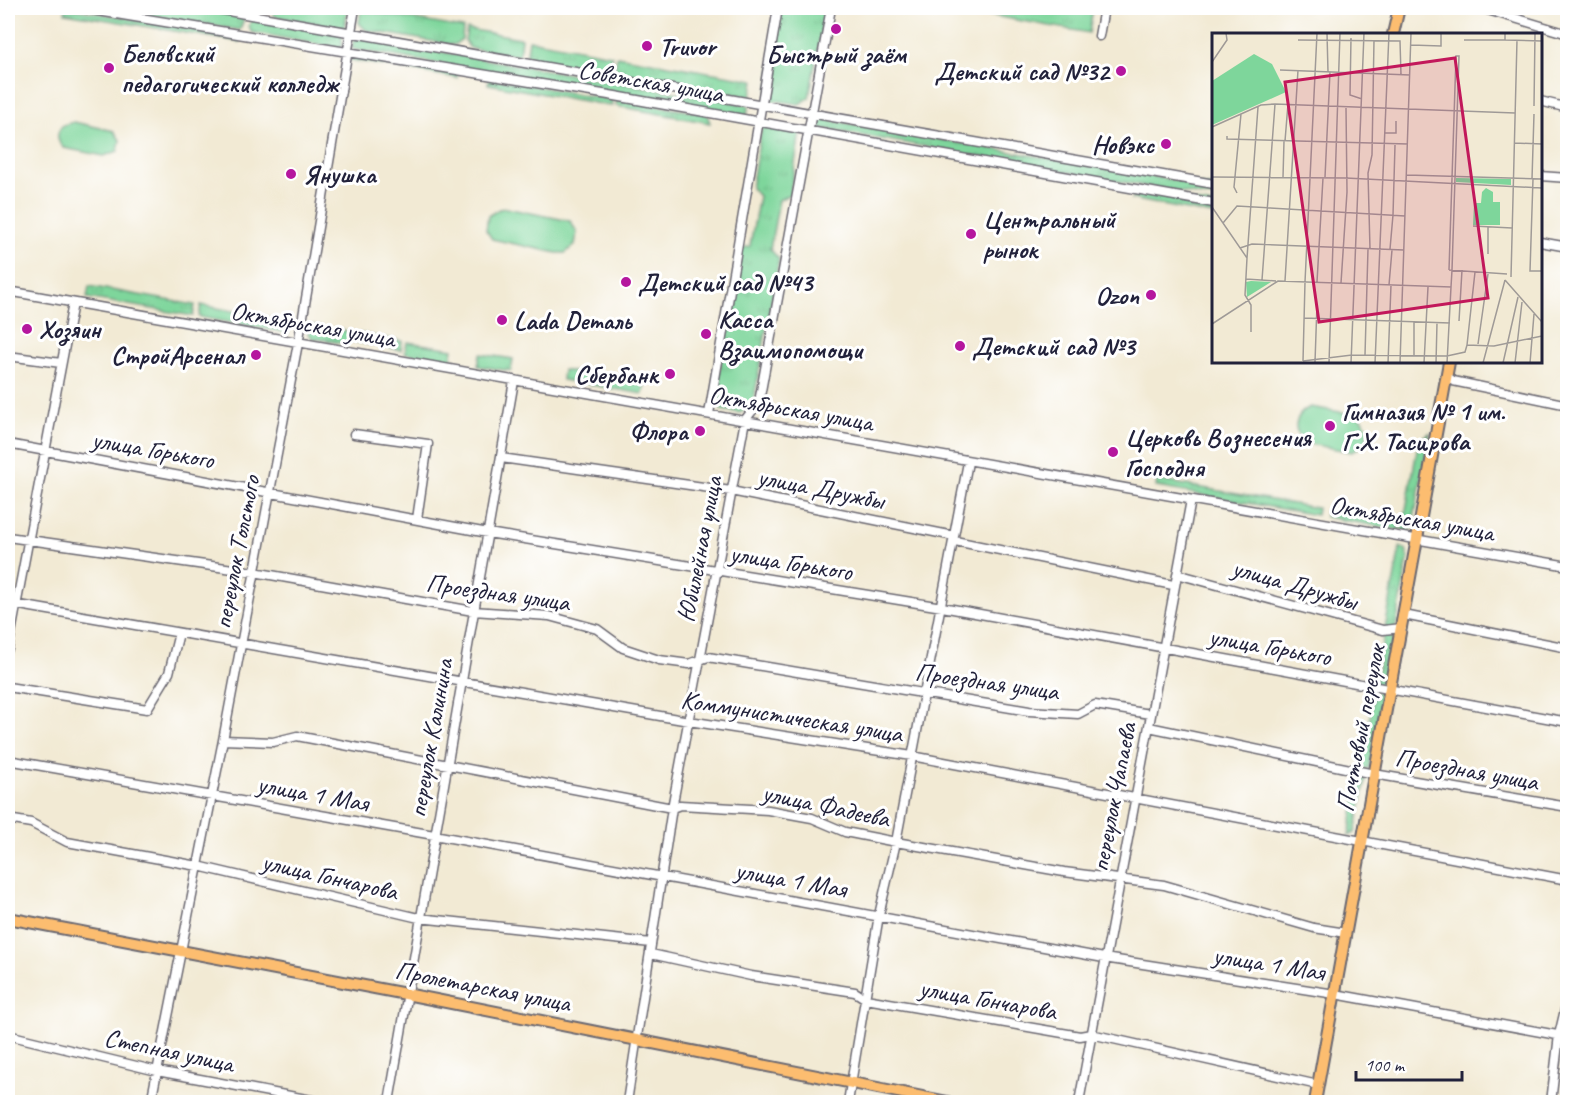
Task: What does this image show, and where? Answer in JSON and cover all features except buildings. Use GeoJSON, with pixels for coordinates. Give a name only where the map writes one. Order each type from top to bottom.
{"type":"FeatureCollection","features":[{"type":"Feature","properties":{"kind":"main road"},"geometry":{"type":"LineString","coordinates":[[1393,33],[1399,8]]}},
{"type":"Feature","properties":{"kind":"main road","name":"Почтовый переулок"},"geometry":{"type":"LineString","coordinates":[[1315,1102],[1449,363]]}},
{"type":"Feature","properties":{"kind":"main road","name":"Пролетарская улица"},"geometry":{"type":"LineString","coordinates":[[8,918],[182,950],[636,1039],[852,1085],[948,1102]]}},
{"type":"Feature","properties":{"kind":"street","name":"Советская улица"},"geometry":{"type":"LineString","coordinates":[[81,8],[758,121],[1212,202]]}},
{"type":"Feature","properties":{"kind":"street","name":"Советская улица"},"geometry":{"type":"LineString","coordinates":[[211,8],[1212,184]]}},
{"type":"Feature","properties":{"kind":"street","name":"переулок Толстого"},"geometry":{"type":"LineString","coordinates":[[151,1102],[223,740],[297,342],[355,8]]}},
{"type":"Feature","properties":{"kind":"street"},"geometry":{"type":"LineString","coordinates":[[709,414],[778,8]]}},
{"type":"Feature","properties":{"kind":"street","name":"Юбилейная улица"},"geometry":{"type":"LineString","coordinates":[[627,1102],[672,808],[699,661],[746,420],[759,402],[831,8]]}},
{"type":"Feature","properties":{"kind":"street"},"geometry":{"type":"LineString","coordinates":[[1099,36],[1104,8]]}},
{"type":"Feature","properties":{"kind":"street"},"geometry":{"type":"LineString","coordinates":[[1481,8],[1568,34]]}},
{"type":"Feature","properties":{"kind":"street"},"geometry":{"type":"LineString","coordinates":[[1542,102],[1568,108]]}},
{"type":"Feature","properties":{"kind":"street"},"geometry":{"type":"LineString","coordinates":[[1542,176],[1568,178]]}},
{"type":"Feature","properties":{"kind":"street"},"geometry":{"type":"LineString","coordinates":[[1542,242],[1568,247]]}},
{"type":"Feature","properties":{"kind":"street","name":"Октябрьская улица"},"geometry":{"type":"LineString","coordinates":[[8,291],[1568,566]]}},
{"type":"Feature","properties":{"kind":"street"},"geometry":{"type":"LineString","coordinates":[[8,649],[12,604],[28,539],[73,303]]}},
{"type":"Feature","properties":{"kind":"street"},"geometry":{"type":"LineString","coordinates":[[8,356],[61,363]]}},
{"type":"Feature","properties":{"kind":"street"},"geometry":{"type":"LineString","coordinates":[[1447,376],[1453,381],[1568,405]]}},
{"type":"Feature","properties":{"kind":"street","name":"переулок Калинина"},"geometry":{"type":"LineString","coordinates":[[388,1102],[514,381]]}},
{"type":"Feature","properties":{"kind":"street"},"geometry":{"type":"LineString","coordinates":[[354,434],[428,444],[417,519]]}},
{"type":"Feature","properties":{"kind":"street","name":"улица Горького"},"geometry":{"type":"LineString","coordinates":[[8,444],[488,533],[942,607],[1568,722]]}},
{"type":"Feature","properties":{"kind":"street","name":"улица Дружбы"},"geometry":{"type":"LineString","coordinates":[[501,458],[731,491],[1173,585]]}},
{"type":"Feature","properties":{"kind":"street"},"geometry":{"type":"LineString","coordinates":[[848,1102],[879,915],[896,842],[922,694],[942,607],[968,462]]}},
{"type":"Feature","properties":{"kind":"street","name":"переулок Чапаева"},"geometry":{"type":"LineString","coordinates":[[1079,1102],[1173,585],[1191,500]]}},
{"type":"Feature","properties":{"kind":"street","name":"Проездная улица"},"geometry":{"type":"LineString","coordinates":[[8,537],[254,572],[473,611],[549,616],[597,629],[623,648],[659,660],[689,664],[708,657],[1029,711],[1078,714],[1095,705],[1150,714]]}},
{"type":"Feature","properties":{"kind":"street","name":"улица Дружбы"},"geometry":{"type":"LineString","coordinates":[[1177,574],[1383,630],[1402,628]]}},
{"type":"Feature","properties":{"kind":"street","name":"Коммунистическая улица"},"geometry":{"type":"LineString","coordinates":[[12,604],[689,721],[912,756],[1568,880]]}},
{"type":"Feature","properties":{"kind":"street"},"geometry":{"type":"LineString","coordinates":[[1404,615],[1568,648]]}},
{"type":"Feature","properties":{"kind":"street"},"geometry":{"type":"LineString","coordinates":[[8,687],[147,709],[169,673],[179,633]]}},
{"type":"Feature","properties":{"kind":"street","name":"Проездная улица"},"geometry":{"type":"LineString","coordinates":[[1149,727],[1374,774],[1568,807]]}},
{"type":"Feature","properties":{"kind":"street","name":"улица Фадеева"},"geometry":{"type":"LineString","coordinates":[[223,740],[273,742],[297,736],[672,808],[680,805],[768,810],[812,818],[845,832],[896,842],[1064,872],[1173,887],[1314,928],[1346,933]]}},
{"type":"Feature","properties":{"kind":"street","name":"улица 1 Мая"},"geometry":{"type":"LineString","coordinates":[[8,760],[879,915],[1104,958],[1335,994],[1563,1036]]}},
{"type":"Feature","properties":{"kind":"street","name":"улица Гончарова"},"geometry":{"type":"LineString","coordinates":[[8,819],[31,823],[67,843],[198,866],[419,918],[651,943]]}},
{"type":"Feature","properties":{"kind":"street","name":"улица Гончарова"},"geometry":{"type":"LineString","coordinates":[[651,954],[751,976],[855,992],[866,999],[1080,1036],[1091,1034],[1318,1085]]}},
{"type":"Feature","properties":{"kind":"street"},"geometry":{"type":"LineString","coordinates":[[1551,1102],[1568,997]]}},
{"type":"Feature","properties":{"kind":"street","name":"Степная улица"},"geometry":{"type":"LineString","coordinates":[[8,1035],[157,1071],[322,1102]]}},
{"type":"Feature","properties":{"kind":"green space"},"geometry":{"type":"Polygon","coordinates":[[[66,8],[241,37],[240,42],[65,13],[66,8]]]}},
{"type":"Feature","properties":{"kind":"green space"},"geometry":{"type":"Polygon","coordinates":[[[104,8],[193,8],[243,16],[244,19],[240,30],[104,8]]]}},
{"type":"Feature","properties":{"kind":"green space"},"geometry":{"type":"Polygon","coordinates":[[[273,8],[348,9],[344,28],[273,16],[273,8]]]}},
{"type":"Feature","properties":{"kind":"green space"},"geometry":{"type":"Polygon","coordinates":[[[781,8],[825,8],[809,98],[799,104],[771,100],[767,95],[781,8]]]}},
{"type":"Feature","properties":{"kind":"green space"},"geometry":{"type":"Polygon","coordinates":[[[949,8],[1093,8],[1089,33],[949,8]]]}},
{"type":"Feature","properties":{"kind":"green space"},"geometry":{"type":"Polygon","coordinates":[[[361,10],[463,28],[462,39],[454,45],[366,30],[359,23],[361,10]]]}},
{"type":"Feature","properties":{"kind":"green space"},"geometry":{"type":"Polygon","coordinates":[[[253,18],[342,34],[342,46],[339,48],[251,32],[249,25],[253,18]]]}},
{"type":"Feature","properties":{"kind":"green space"},"geometry":{"type":"Polygon","coordinates":[[[467,29],[521,38],[519,56],[470,48],[465,41],[467,29]]]}},
{"type":"Feature","properties":{"kind":"green space"},"geometry":{"type":"Polygon","coordinates":[[[360,38],[749,105],[747,116],[352,49],[353,41],[360,38]]]}},
{"type":"Feature","properties":{"kind":"green space"},"geometry":{"type":"Polygon","coordinates":[[[529,40],[612,55],[609,68],[600,71],[526,58],[529,40]]]}},
{"type":"Feature","properties":{"kind":"green space"},"geometry":{"type":"Polygon","coordinates":[[[352,56],[458,72],[457,78],[350,60],[352,56]]]}},
{"type":"Feature","properties":{"kind":"green space"},"geometry":{"type":"Polygon","coordinates":[[[617,56],[754,80],[751,97],[619,74],[615,67],[617,56]]]}},
{"type":"Feature","properties":{"kind":"green space"},"geometry":{"type":"Polygon","coordinates":[[[489,78],[612,100],[612,106],[488,84],[489,78]]]}},
{"type":"Feature","properties":{"kind":"green space"},"geometry":{"type":"Polygon","coordinates":[[[617,100],[707,114],[710,123],[616,106],[617,100]]]}},
{"type":"Feature","properties":{"kind":"green space"},"geometry":{"type":"Polygon","coordinates":[[[822,119],[1212,187],[1212,198],[820,128],[822,119]]]}},
{"type":"Feature","properties":{"kind":"green space"},"geometry":{"type":"Polygon","coordinates":[[[74,122],[114,131],[120,140],[118,151],[104,156],[64,148],[58,139],[59,131],[63,125],[74,122]]]}},
{"type":"Feature","properties":{"kind":"green space"},"geometry":{"type":"Polygon","coordinates":[[[762,126],[800,132],[790,194],[779,200],[770,249],[779,259],[753,404],[740,413],[721,410],[715,399],[740,249],[750,246],[759,196],[751,188],[762,126]]]}},
{"type":"Feature","properties":{"kind":"green space"},"geometry":{"type":"Polygon","coordinates":[[[1138,191],[1212,205],[1212,215],[1132,199],[1138,191]]]}},
{"type":"Feature","properties":{"kind":"green space"},"geometry":{"type":"Polygon","coordinates":[[[506,208],[570,221],[577,232],[575,245],[565,253],[557,253],[492,239],[486,230],[488,216],[499,209],[506,208]]]}},
{"type":"Feature","properties":{"kind":"green space"},"geometry":{"type":"Polygon","coordinates":[[[89,286],[195,305],[193,316],[87,298],[89,286]]]}},
{"type":"Feature","properties":{"kind":"green space"},"geometry":{"type":"Polygon","coordinates":[[[201,305],[292,322],[288,333],[199,317],[201,305]]]}},
{"type":"Feature","properties":{"kind":"green space"},"geometry":{"type":"Polygon","coordinates":[[[307,324],[402,341],[401,350],[351,341],[346,344],[312,338],[307,331],[307,324]]]}},
{"type":"Feature","properties":{"kind":"green space"},"geometry":{"type":"Polygon","coordinates":[[[407,342],[453,349],[451,361],[405,353],[407,342]]]}},
{"type":"Feature","properties":{"kind":"green space"},"geometry":{"type":"Polygon","coordinates":[[[480,354],[513,359],[511,371],[478,366],[480,354]]]}},
{"type":"Feature","properties":{"kind":"green space"},"geometry":{"type":"Polygon","coordinates":[[[563,370],[645,384],[643,394],[562,380],[563,370]]]}},
{"type":"Feature","properties":{"kind":"green space"},"geometry":{"type":"Polygon","coordinates":[[[1310,407],[1358,415],[1368,427],[1366,443],[1352,452],[1305,443],[1298,433],[1296,424],[1300,414],[1310,407]]]}},
{"type":"Feature","properties":{"kind":"green space"},"geometry":{"type":"Polygon","coordinates":[[[1430,433],[1412,529],[1402,531],[1419,439],[1430,433]]]}},
{"type":"Feature","properties":{"kind":"green space"},"geometry":{"type":"Polygon","coordinates":[[[1157,480],[1317,508],[1316,515],[1156,487],[1157,480]]]}},
{"type":"Feature","properties":{"kind":"green space"},"geometry":{"type":"Polygon","coordinates":[[[1326,510],[1400,524],[1399,530],[1325,517],[1326,510]]]}},
{"type":"Feature","properties":{"kind":"green space"},"geometry":{"type":"Polygon","coordinates":[[[1400,547],[1406,550],[1408,559],[1386,681],[1383,684],[1375,684],[1400,547]]]}},
{"type":"Feature","properties":{"kind":"green space"},"geometry":{"type":"Polygon","coordinates":[[[1378,692],[1381,696],[1369,768],[1361,769],[1374,693],[1378,692]]]}},
{"type":"Feature","properties":{"kind":"green space"},"geometry":{"type":"Polygon","coordinates":[[[1360,774],[1367,775],[1355,833],[1349,836],[1360,774]]]}},
{"type":"Feature","properties":{"kind":"place","name":"Быстрый заём"},"geometry":{"type":"Point","coordinates":[836,29]}},
{"type":"Feature","properties":{"kind":"place","name":"Truvor"},"geometry":{"type":"Point","coordinates":[647,46]}},
{"type":"Feature","properties":{"kind":"place","name":"Беловский педагогический колледж"},"geometry":{"type":"Point","coordinates":[109,68]}},
{"type":"Feature","properties":{"kind":"place","name":"Детский сад №32"},"geometry":{"type":"Point","coordinates":[1121,71]}},
{"type":"Feature","properties":{"kind":"place","name":"Новэкс"},"geometry":{"type":"Point","coordinates":[1166,144]}},
{"type":"Feature","properties":{"kind":"place","name":"Янушка"},"geometry":{"type":"Point","coordinates":[291,174]}},
{"type":"Feature","properties":{"kind":"place","name":"Центральный рынок"},"geometry":{"type":"Point","coordinates":[971,234]}},
{"type":"Feature","properties":{"kind":"place","name":"Детский сад №43"},"geometry":{"type":"Point","coordinates":[626,282]}},
{"type":"Feature","properties":{"kind":"place","name":"Ozon"},"geometry":{"type":"Point","coordinates":[1151,295]}},
{"type":"Feature","properties":{"kind":"place","name":"Lada Dеталь"},"geometry":{"type":"Point","coordinates":[502,320]}},
{"type":"Feature","properties":{"kind":"place","name":"Хозяин"},"geometry":{"type":"Point","coordinates":[27,329]}},
{"type":"Feature","properties":{"kind":"place","name":"Касса Взаимопомощи"},"geometry":{"type":"Point","coordinates":[706,334]}},
{"type":"Feature","properties":{"kind":"place","name":"Детский сад №3"},"geometry":{"type":"Point","coordinates":[960,346]}},
{"type":"Feature","properties":{"kind":"place","name":"СтройАрсенал"},"geometry":{"type":"Point","coordinates":[256,355]}},
{"type":"Feature","properties":{"kind":"place","name":"Сбербанк"},"geometry":{"type":"Point","coordinates":[670,374]}},
{"type":"Feature","properties":{"kind":"place","name":"Гимназия № 1 им. Г.Х. Тасирова"},"geometry":{"type":"Point","coordinates":[1330,426]}},
{"type":"Feature","properties":{"kind":"place","name":"Флора"},"geometry":{"type":"Point","coordinates":[700,431]}},
{"type":"Feature","properties":{"kind":"place","name":"Церковь Вознесения Господня"},"geometry":{"type":"Point","coordinates":[1113,452]}}]}
